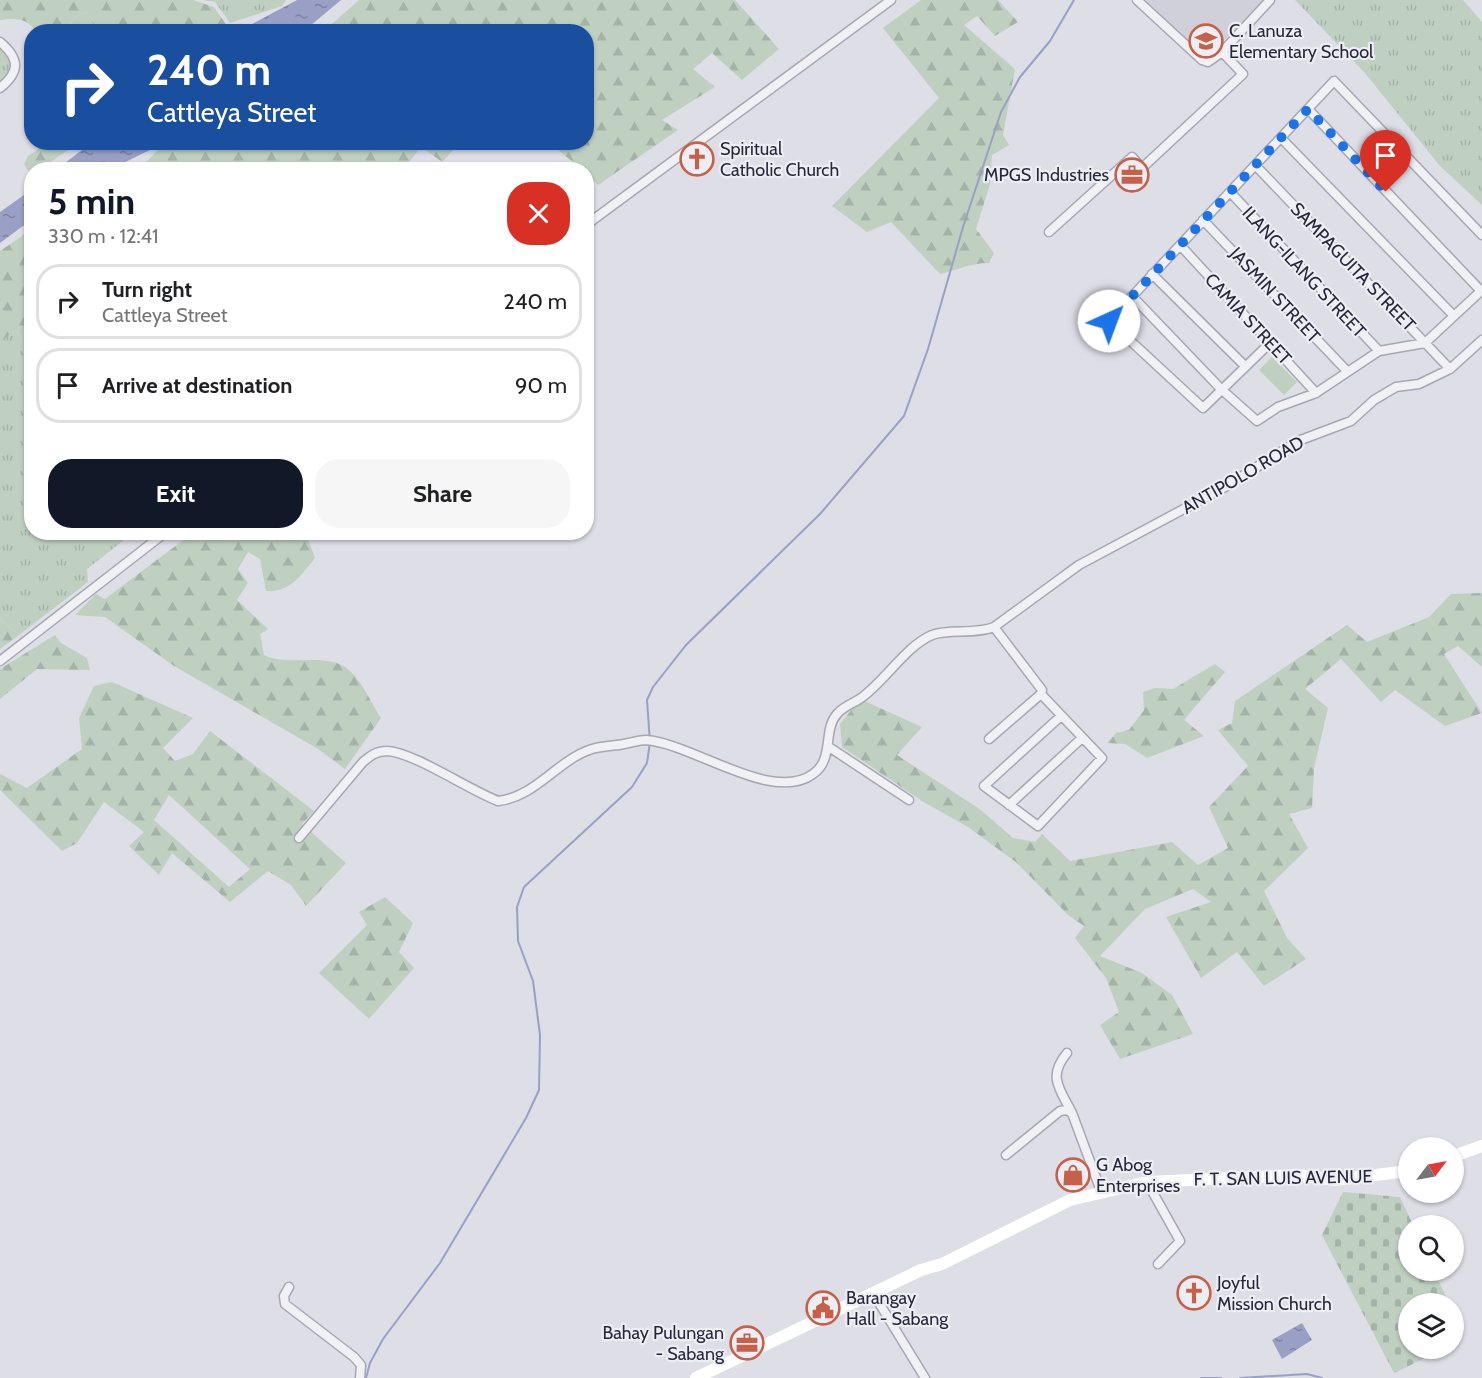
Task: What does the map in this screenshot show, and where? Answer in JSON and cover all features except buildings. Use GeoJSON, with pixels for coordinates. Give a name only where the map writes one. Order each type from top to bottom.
{"type":"FeatureCollection","features":[{"type":"Feature","properties":{"kind":"main road"},"geometry":{"type":"LineString","coordinates":[[1464,1152],[1482,1146]]}},
{"type":"Feature","properties":{"kind":"main road","name":"F. T. SAN LUIS AVENUE"},"geometry":{"type":"LineString","coordinates":[[696,1378],[921,1270],[942,1264],[1070,1200],[1147,1182],[1298,1175],[1335,1180],[1398,1172]]}},
{"type":"Feature","properties":{"kind":"street"},"geometry":{"type":"LineString","coordinates":[[594,219],[891,0]]}},
{"type":"Feature","properties":{"kind":"street"},"geometry":{"type":"LineString","coordinates":[[1137,0],[1202,60],[1208,62],[1222,52],[1270,0]]}},
{"type":"Feature","properties":{"kind":"street"},"geometry":{"type":"LineString","coordinates":[[0,42],[13,54],[15,68],[7,82],[0,88]]}},
{"type":"Feature","properties":{"kind":"street"},"geometry":{"type":"LineString","coordinates":[[1049,232],[1132,157],[1142,168],[1243,74],[1222,52]]}},
{"type":"Feature","properties":{"kind":"street"},"geometry":{"type":"LineString","coordinates":[[1271,342],[1203,408],[1109,321],[1334,81],[1482,235]]}},
{"type":"Feature","properties":{"kind":"street"},"geometry":{"type":"LineString","coordinates":[[1132,296],[1221,389],[1257,421],[1278,407],[1316,393],[1333,383],[1346,370],[1379,351],[1425,343],[1481,290],[1308,109]]}},
{"type":"Feature","properties":{"kind":"street"},"geometry":{"type":"LineString","coordinates":[[1281,138],[1454,316]]}},
{"type":"Feature","properties":{"kind":"street","name":"SAMPAGUITA STREET"},"geometry":{"type":"LineString","coordinates":[[1256,166],[1450,369]]}},
{"type":"Feature","properties":{"kind":"street","name":"ILANG-ILANG STREET"},"geometry":{"type":"LineString","coordinates":[[1230,192],[1379,351]]}},
{"type":"Feature","properties":{"kind":"street","name":"JASMIN STREET"},"geometry":{"type":"LineString","coordinates":[[1203,219],[1346,370]]}},
{"type":"Feature","properties":{"kind":"street","name":"CAMIA STREET"},"geometry":{"type":"LineString","coordinates":[[1180,245],[1316,393]]}},
{"type":"Feature","properties":{"kind":"street"},"geometry":{"type":"LineString","coordinates":[[1152,274],[1245,366]]}},
{"type":"Feature","properties":{"kind":"street","name":"ANTIPOLO ROAD"},"geometry":{"type":"LineString","coordinates":[[994,627],[1079,565],[1226,487],[1298,441],[1351,422],[1374,400],[1396,387],[1419,384],[1450,369],[1482,340]]}},
{"type":"Feature","properties":{"kind":"street"},"geometry":{"type":"LineString","coordinates":[[0,662],[156,540]]}},
{"type":"Feature","properties":{"kind":"street"},"geometry":{"type":"LineString","coordinates":[[299,838],[374,752],[389,751],[418,762],[498,801],[510,800],[526,792],[592,750],[644,740],[676,745],[759,781],[802,780],[814,774],[824,762],[829,747],[831,727],[837,713],[860,699],[918,645],[933,634],[980,633],[994,627],[1042,690],[1041,694],[1102,758],[1038,826],[984,786],[1061,716]]}},
{"type":"Feature","properties":{"kind":"street"},"geometry":{"type":"LineString","coordinates":[[989,738],[1041,694]]}},
{"type":"Feature","properties":{"kind":"street"},"geometry":{"type":"LineString","coordinates":[[1009,805],[1082,738]]}},
{"type":"Feature","properties":{"kind":"street"},"geometry":{"type":"LineString","coordinates":[[829,747],[909,800]]}},
{"type":"Feature","properties":{"kind":"street"},"geometry":{"type":"LineString","coordinates":[[1066,1053],[1056,1068],[1055,1080],[1072,1113],[1101,1191]]}},
{"type":"Feature","properties":{"kind":"street"},"geometry":{"type":"LineString","coordinates":[[1006,1155],[1060,1111],[1066,1110],[1072,1113]]}},
{"type":"Feature","properties":{"kind":"street"},"geometry":{"type":"LineString","coordinates":[[1147,1182],[1180,1241],[1158,1264]]}},
{"type":"Feature","properties":{"kind":"street"},"geometry":{"type":"LineString","coordinates":[[289,1287],[284,1296],[285,1304],[354,1357],[361,1365],[360,1378]]}},
{"type":"Feature","properties":{"kind":"street"},"geometry":{"type":"LineString","coordinates":[[873,1293],[925,1378]]}},
{"type":"Feature","properties":{"kind":"shaded area","name":"C. Lanuza Elementary School"},"geometry":{"type":"Polygon","coordinates":[[[1146,0],[1264,0],[1264,1],[1205,59],[1146,0]]]}},
{"type":"Feature","properties":{"kind":"green space"},"geometry":{"type":"Polygon","coordinates":[[[0,0],[193,0],[214,7],[226,24],[94,24],[89,12],[77,15],[70,24],[29,24],[20,20],[0,20],[0,0]]]}},
{"type":"Feature","properties":{"kind":"green space"},"geometry":{"type":"Polygon","coordinates":[[[203,0],[286,0],[282,6],[230,23],[215,2],[203,0]]]}},
{"type":"Feature","properties":{"kind":"green space"},"geometry":{"type":"Polygon","coordinates":[[[359,0],[735,0],[779,49],[742,80],[712,53],[693,69],[715,87],[662,120],[678,130],[598,185],[594,181],[594,162],[573,162],[558,150],[594,150],[594,24],[332,24],[359,0]]]}},
{"type":"Feature","properties":{"kind":"green space"},"geometry":{"type":"Polygon","coordinates":[[[921,0],[998,0],[1018,22],[995,36],[977,16],[964,25],[1015,69],[1003,135],[1009,145],[992,155],[990,184],[976,229],[994,253],[989,263],[970,265],[940,274],[891,222],[867,232],[832,206],[939,98],[883,28],[921,0]]]}},
{"type":"Feature","properties":{"kind":"green space"},"geometry":{"type":"Polygon","coordinates":[[[1295,0],[1463,0],[1482,22],[1482,205],[1440,166],[1364,72],[1295,0]]]}},
{"type":"Feature","properties":{"kind":"green space"},"geometry":{"type":"Polygon","coordinates":[[[89,12],[94,24],[70,24],[77,15],[89,12]]]}},
{"type":"Feature","properties":{"kind":"green space"},"geometry":{"type":"Polygon","coordinates":[[[0,48],[11,62],[8,74],[0,84],[0,48]]]}},
{"type":"Feature","properties":{"kind":"green space"},"geometry":{"type":"Polygon","coordinates":[[[37,150],[68,150],[51,162],[25,162],[28,156],[37,150]]]}},
{"type":"Feature","properties":{"kind":"green space"},"geometry":{"type":"Polygon","coordinates":[[[158,150],[419,150],[409,162],[146,162],[158,150]]]}},
{"type":"Feature","properties":{"kind":"green space"},"geometry":{"type":"Polygon","coordinates":[[[425,150],[453,150],[442,162],[425,150]]]}},
{"type":"Feature","properties":{"kind":"green space"},"geometry":{"type":"Polygon","coordinates":[[[24,235],[24,341],[15,330],[0,343],[0,251],[24,235]]]}},
{"type":"Feature","properties":{"kind":"green space"},"geometry":{"type":"Polygon","coordinates":[[[15,330],[24,341],[24,540],[124,540],[87,569],[88,582],[19,635],[0,619],[0,343],[15,330]]]}},
{"type":"Feature","properties":{"kind":"green space"},"geometry":{"type":"Polygon","coordinates":[[[1272,357],[1297,382],[1284,395],[1259,370],[1272,357]]]}},
{"type":"Feature","properties":{"kind":"green space"},"geometry":{"type":"Polygon","coordinates":[[[183,540],[309,540],[315,558],[289,586],[274,591],[266,591],[260,559],[248,552],[238,569],[248,583],[237,600],[268,629],[260,634],[264,655],[285,660],[331,661],[341,665],[354,675],[381,718],[345,769],[318,749],[174,666],[105,617],[75,615],[96,594],[105,599],[183,540]]]}},
{"type":"Feature","properties":{"kind":"green space"},"geometry":{"type":"Polygon","coordinates":[[[1482,593],[1482,667],[1458,646],[1444,654],[1482,713],[1445,726],[1395,690],[1381,702],[1341,659],[1305,689],[1328,708],[1314,768],[1312,808],[1289,814],[1308,848],[1264,891],[1287,938],[1306,959],[1264,986],[1237,952],[1201,978],[1166,917],[1211,902],[1193,889],[1145,909],[1100,956],[1142,973],[1172,995],[1193,1034],[1120,1059],[1100,1025],[1119,1012],[1106,978],[1075,938],[1084,926],[1068,915],[1017,863],[968,827],[922,801],[842,747],[840,724],[860,699],[922,727],[897,755],[981,810],[1013,838],[1035,842],[1042,834],[1070,861],[1172,842],[1198,865],[1228,848],[1209,807],[1248,766],[1218,730],[1232,723],[1235,701],[1347,625],[1367,642],[1429,617],[1451,594],[1482,593]]]}},
{"type":"Feature","properties":{"kind":"green space"},"geometry":{"type":"Polygon","coordinates":[[[0,619],[19,635],[0,649],[0,619]]]}},
{"type":"Feature","properties":{"kind":"green space"},"geometry":{"type":"Polygon","coordinates":[[[55,635],[61,643],[87,658],[90,670],[37,669],[0,699],[0,669],[55,635]]]}},
{"type":"Feature","properties":{"kind":"green space"},"geometry":{"type":"Polygon","coordinates":[[[1215,664],[1225,672],[1184,720],[1204,736],[1147,758],[1125,744],[1107,743],[1116,733],[1129,730],[1144,710],[1143,692],[1155,688],[1173,689],[1215,664]]]}},
{"type":"Feature","properties":{"kind":"green space"},"geometry":{"type":"Polygon","coordinates":[[[112,682],[193,718],[163,748],[175,761],[193,754],[210,731],[314,811],[302,824],[346,863],[306,906],[291,885],[268,871],[230,902],[172,853],[159,875],[129,846],[144,832],[104,802],[77,843],[62,851],[0,790],[0,774],[27,788],[82,749],[79,718],[94,686],[112,682]],[[169,795],[154,820],[229,887],[250,869],[169,795]]]}},
{"type":"Feature","properties":{"kind":"green space"},"geometry":{"type":"Polygon","coordinates":[[[385,897],[413,923],[399,952],[414,968],[369,1019],[319,973],[367,925],[359,912],[385,897]]]}},
{"type":"Feature","properties":{"kind":"green space"},"geometry":{"type":"Polygon","coordinates":[[[1343,1192],[1398,1197],[1398,1203],[1403,1203],[1408,1215],[1398,1215],[1398,1281],[1439,1281],[1444,1293],[1398,1293],[1398,1359],[1423,1359],[1394,1373],[1322,1235],[1343,1192]]]}},
{"type":"Feature","properties":{"kind":"water"},"geometry":{"type":"Polygon","coordinates":[[[297,0],[341,0],[312,24],[252,24],[297,0]]]}},
{"type":"Feature","properties":{"kind":"water"},"geometry":{"type":"Polygon","coordinates":[[[82,150],[150,150],[125,162],[66,162],[82,150]]]}},
{"type":"Feature","properties":{"kind":"water"},"geometry":{"type":"Polygon","coordinates":[[[24,195],[24,225],[0,243],[0,212],[24,195]]]}},
{"type":"Feature","properties":{"kind":"water"},"geometry":{"type":"Polygon","coordinates":[[[1302,1323],[1312,1340],[1282,1359],[1272,1340],[1302,1323]]]}},
{"type":"Feature","properties":{"kind":"waterway"},"geometry":{"type":"LineString","coordinates":[[366,1378],[370,1363],[383,1339],[440,1263],[526,1118],[539,1090],[540,1035],[533,981],[518,941],[517,907],[524,887],[632,787],[647,763],[650,742],[647,700],[653,687],[686,645],[820,514],[904,416],[928,349],[963,227],[1001,112],[1020,77],[1050,41],[1074,0]]}},
{"type":"Feature","properties":{"kind":"waterway"},"geometry":{"type":"LineString","coordinates":[[1240,1378],[1307,1374],[1322,1378]]}},
{"type":"Feature","properties":{"kind":"waterway"},"geometry":{"type":"LineString","coordinates":[[1201,1378],[1221,1378]]}},
{"type":"Feature","properties":{"kind":"place","name":"C. Lanuza Elementary School"},"geometry":{"type":"Point","coordinates":[1206,41]}},
{"type":"Feature","properties":{"kind":"place","name":"Spiritual Catholic Church"},"geometry":{"type":"Point","coordinates":[697,159]}},
{"type":"Feature","properties":{"kind":"place","name":"MPGS Industries"},"geometry":{"type":"Point","coordinates":[1132,175]}},
{"type":"Feature","properties":{"kind":"place","name":"G Abog Enterprises"},"geometry":{"type":"Point","coordinates":[1073,1175]}},
{"type":"Feature","properties":{"kind":"place","name":"Joyful Mission Church"},"geometry":{"type":"Point","coordinates":[1194,1293]}},
{"type":"Feature","properties":{"kind":"place","name":"Barangay Hall - Sabang"},"geometry":{"type":"Point","coordinates":[823,1308]}},
{"type":"Feature","properties":{"kind":"place","name":"Bahay Pulungan - Sabang"},"geometry":{"type":"Point","coordinates":[747,1343]}},
{"type":"Feature","properties":{"kind":"route"},"geometry":{"type":"LineString","coordinates":[[1109,321],[1308,109],[1386,192]]}}]}
